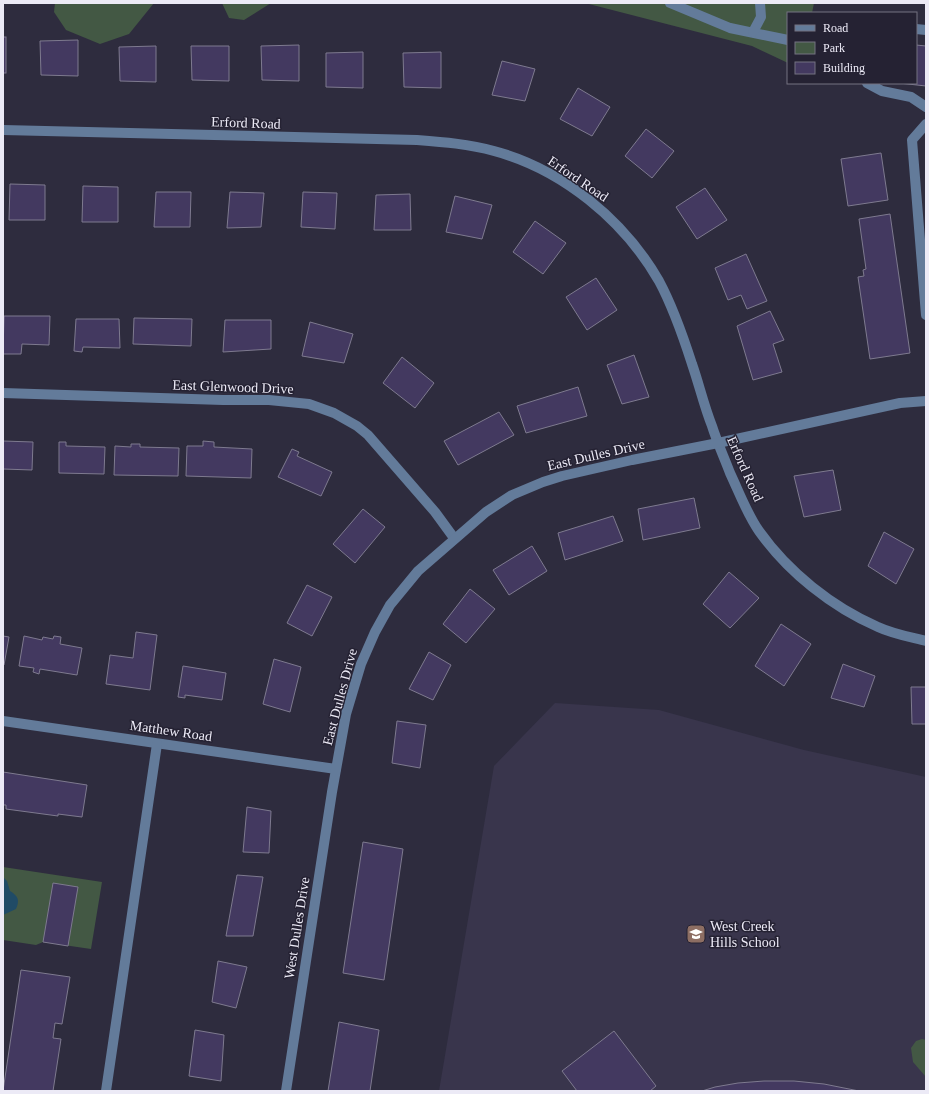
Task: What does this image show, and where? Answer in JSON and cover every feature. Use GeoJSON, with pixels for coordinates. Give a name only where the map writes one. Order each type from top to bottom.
{"type":"FeatureCollection","features":[{"type":"Feature","properties":{"kind":"street"},"geometry":{"type":"LineString","coordinates":[[670,3],[730,28],[787,40]]}},
{"type":"Feature","properties":{"kind":"street"},"geometry":{"type":"LineString","coordinates":[[753,32],[761,17],[760,3]]}},
{"type":"Feature","properties":{"kind":"street"},"geometry":{"type":"LineString","coordinates":[[871,84],[911,97],[926,107]]}},
{"type":"Feature","properties":{"kind":"street"},"geometry":{"type":"LineString","coordinates":[[926,124],[912,140],[926,315]]}},
{"type":"Feature","properties":{"kind":"street","name":"Erford Road"},"geometry":{"type":"LineString","coordinates":[[3,130],[417,140],[477,147],[496,151],[524,161],[556,177],[592,201],[618,225],[641,254],[659,282],[675,317],[718,443],[739,494],[758,530],[776,553],[800,577],[833,602],[856,616],[894,633],[926,641]]}},
{"type":"Feature","properties":{"kind":"street","name":"East Glenwood Drive"},"geometry":{"type":"LineString","coordinates":[[3,393],[223,400],[269,400],[309,404],[334,413],[357,426],[368,435],[435,512],[454,538]]}},
{"type":"Feature","properties":{"kind":"street","name":"East Dulles Drive"},"geometry":{"type":"LineString","coordinates":[[336,769],[346,714],[361,664],[375,632],[390,605],[418,570],[486,512],[512,495],[562,476],[900,403],[926,401]]}},
{"type":"Feature","properties":{"kind":"street","name":"Matthew Road"},"geometry":{"type":"LineString","coordinates":[[3,721],[336,769]]}},
{"type":"Feature","properties":{"kind":"street"},"geometry":{"type":"LineString","coordinates":[[106,1091],[157,744]]}},
{"type":"Feature","properties":{"kind":"street","name":"West Dulles Drive"},"geometry":{"type":"LineString","coordinates":[[286,1091],[336,769]]}},
{"type":"Feature","properties":{"kind":"shaded area","name":"West Creek Hills School"},"geometry":{"type":"Polygon","coordinates":[[[555,703],[659,710],[804,750],[926,777],[926,1091],[439,1091],[494,766],[555,703]]]}},
{"type":"Feature","properties":{"kind":"green space"},"geometry":{"type":"Polygon","coordinates":[[[55,3],[154,3],[129,34],[100,44],[66,30],[54,12],[55,3]]]}},
{"type":"Feature","properties":{"kind":"green space"},"geometry":{"type":"Polygon","coordinates":[[[222,3],[271,3],[244,20],[229,18],[222,3]]]}},
{"type":"Feature","properties":{"kind":"green space"},"geometry":{"type":"Polygon","coordinates":[[[585,3],[814,3],[812,12],[787,12],[787,63],[752,46],[585,3]]]}},
{"type":"Feature","properties":{"kind":"green space"},"geometry":{"type":"Polygon","coordinates":[[[3,867],[102,882],[91,949],[43,942],[36,945],[3,940],[3,867]]]}},
{"type":"Feature","properties":{"kind":"green space"},"geometry":{"type":"Polygon","coordinates":[[[922,1039],[926,1040],[926,1077],[913,1062],[911,1048],[916,1041],[922,1039]]]}},
{"type":"Feature","properties":{"kind":"water"},"geometry":{"type":"Polygon","coordinates":[[[3,877],[7,881],[10,891],[15,895],[18,903],[16,909],[3,915],[3,877]]]}},
{"type":"Feature","properties":{"kind":"building"},"geometry":{"type":"Polygon","coordinates":[[[3,37],[6,37],[6,73],[3,73],[3,37]]]}},
{"type":"Feature","properties":{"kind":"building"},"geometry":{"type":"Polygon","coordinates":[[[78,40],[78,76],[41,75],[40,41],[78,40]]]}},
{"type":"Feature","properties":{"kind":"building"},"geometry":{"type":"Polygon","coordinates":[[[299,45],[299,81],[262,80],[261,46],[299,45]]]}},
{"type":"Feature","properties":{"kind":"building"},"geometry":{"type":"Polygon","coordinates":[[[917,45],[926,46],[926,86],[908,84],[917,84],[917,45]]]}},
{"type":"Feature","properties":{"kind":"building"},"geometry":{"type":"Polygon","coordinates":[[[156,46],[156,82],[120,81],[119,47],[156,46]]]}},
{"type":"Feature","properties":{"kind":"building"},"geometry":{"type":"Polygon","coordinates":[[[191,46],[229,46],[229,81],[192,80],[191,46]]]}},
{"type":"Feature","properties":{"kind":"building"},"geometry":{"type":"Polygon","coordinates":[[[363,52],[363,88],[326,87],[326,53],[363,52]]]}},
{"type":"Feature","properties":{"kind":"building"},"geometry":{"type":"Polygon","coordinates":[[[441,52],[441,88],[404,87],[403,53],[441,52]]]}},
{"type":"Feature","properties":{"kind":"building"},"geometry":{"type":"Polygon","coordinates":[[[502,61],[535,69],[525,101],[492,95],[502,61]]]}},
{"type":"Feature","properties":{"kind":"building"},"geometry":{"type":"Polygon","coordinates":[[[578,88],[610,107],[592,136],[560,119],[578,88]]]}},
{"type":"Feature","properties":{"kind":"building"},"geometry":{"type":"Polygon","coordinates":[[[646,129],[674,151],[652,178],[625,156],[646,129]]]}},
{"type":"Feature","properties":{"kind":"building"},"geometry":{"type":"Polygon","coordinates":[[[881,153],[888,200],[848,206],[841,159],[881,153]]]}},
{"type":"Feature","properties":{"kind":"building"},"geometry":{"type":"Polygon","coordinates":[[[10,184],[45,185],[45,220],[9,220],[10,184]]]}},
{"type":"Feature","properties":{"kind":"building"},"geometry":{"type":"Polygon","coordinates":[[[83,186],[118,187],[118,222],[82,222],[83,186]]]}},
{"type":"Feature","properties":{"kind":"building"},"geometry":{"type":"Polygon","coordinates":[[[705,188],[727,220],[697,239],[676,207],[705,188]]]}},
{"type":"Feature","properties":{"kind":"building"},"geometry":{"type":"Polygon","coordinates":[[[156,192],[191,192],[190,227],[154,227],[156,192]]]}},
{"type":"Feature","properties":{"kind":"building"},"geometry":{"type":"Polygon","coordinates":[[[230,192],[264,193],[261,227],[227,228],[230,192]]]}},
{"type":"Feature","properties":{"kind":"building"},"geometry":{"type":"Polygon","coordinates":[[[303,192],[337,193],[335,229],[301,227],[303,192]]]}},
{"type":"Feature","properties":{"kind":"building"},"geometry":{"type":"Polygon","coordinates":[[[410,194],[411,230],[374,230],[376,195],[410,194]]]}},
{"type":"Feature","properties":{"kind":"building"},"geometry":{"type":"Polygon","coordinates":[[[455,196],[492,205],[482,239],[446,232],[455,196]]]}},
{"type":"Feature","properties":{"kind":"building"},"geometry":{"type":"Polygon","coordinates":[[[890,214],[910,353],[870,359],[858,277],[864,276],[863,270],[866,269],[859,219],[890,214]]]}},
{"type":"Feature","properties":{"kind":"building"},"geometry":{"type":"Polygon","coordinates":[[[535,221],[566,243],[543,274],[513,252],[535,221]]]}},
{"type":"Feature","properties":{"kind":"building"},"geometry":{"type":"Polygon","coordinates":[[[746,254],[767,301],[747,309],[741,295],[728,300],[715,268],[746,254]]]}},
{"type":"Feature","properties":{"kind":"building"},"geometry":{"type":"Polygon","coordinates":[[[596,278],[617,310],[587,330],[566,297],[596,278]]]}},
{"type":"Feature","properties":{"kind":"building"},"geometry":{"type":"Polygon","coordinates":[[[770,311],[784,340],[773,344],[782,372],[753,380],[737,326],[770,311]]]}},
{"type":"Feature","properties":{"kind":"building"},"geometry":{"type":"Polygon","coordinates":[[[4,316],[50,316],[49,345],[22,344],[21,354],[3,354],[4,316]]]}},
{"type":"Feature","properties":{"kind":"building"},"geometry":{"type":"Polygon","coordinates":[[[134,318],[192,319],[191,346],[133,344],[134,318]]]}},
{"type":"Feature","properties":{"kind":"building"},"geometry":{"type":"Polygon","coordinates":[[[76,319],[119,319],[120,348],[83,347],[82,352],[74,351],[76,319]]]}},
{"type":"Feature","properties":{"kind":"building"},"geometry":{"type":"Polygon","coordinates":[[[225,320],[271,320],[271,349],[223,352],[225,320]]]}},
{"type":"Feature","properties":{"kind":"building"},"geometry":{"type":"Polygon","coordinates":[[[310,322],[353,334],[344,363],[302,356],[310,322]]]}},
{"type":"Feature","properties":{"kind":"building"},"geometry":{"type":"Polygon","coordinates":[[[634,355],[649,397],[622,404],[607,365],[634,355]]]}},
{"type":"Feature","properties":{"kind":"building"},"geometry":{"type":"Polygon","coordinates":[[[402,357],[434,383],[415,408],[383,383],[402,357]]]}},
{"type":"Feature","properties":{"kind":"building"},"geometry":{"type":"Polygon","coordinates":[[[578,387],[587,416],[526,433],[517,406],[578,387]]]}},
{"type":"Feature","properties":{"kind":"building"},"geometry":{"type":"Polygon","coordinates":[[[499,412],[514,435],[458,465],[444,441],[499,412]]]}},
{"type":"Feature","properties":{"kind":"building"},"geometry":{"type":"Polygon","coordinates":[[[3,441],[33,442],[32,470],[3,469],[3,441]]]}},
{"type":"Feature","properties":{"kind":"building"},"geometry":{"type":"Polygon","coordinates":[[[203,441],[214,442],[214,447],[252,449],[251,478],[186,476],[187,446],[203,446],[203,441]]]}},
{"type":"Feature","properties":{"kind":"building"},"geometry":{"type":"Polygon","coordinates":[[[59,442],[66,442],[66,446],[105,447],[104,474],[59,473],[59,442]]]}},
{"type":"Feature","properties":{"kind":"building"},"geometry":{"type":"Polygon","coordinates":[[[131,444],[140,444],[140,447],[179,448],[178,476],[114,475],[115,446],[131,447],[131,444]]]}},
{"type":"Feature","properties":{"kind":"building"},"geometry":{"type":"Polygon","coordinates":[[[292,449],[299,452],[297,456],[332,472],[321,496],[278,477],[292,449]]]}},
{"type":"Feature","properties":{"kind":"building"},"geometry":{"type":"Polygon","coordinates":[[[833,470],[841,510],[804,517],[794,476],[833,470]]]}},
{"type":"Feature","properties":{"kind":"building"},"geometry":{"type":"Polygon","coordinates":[[[694,498],[700,528],[643,540],[638,509],[694,498]]]}},
{"type":"Feature","properties":{"kind":"building"},"geometry":{"type":"Polygon","coordinates":[[[363,509],[385,527],[355,563],[333,544],[363,509]]]}},
{"type":"Feature","properties":{"kind":"building"},"geometry":{"type":"Polygon","coordinates":[[[613,516],[623,541],[565,560],[558,533],[613,516]]]}},
{"type":"Feature","properties":{"kind":"building"},"geometry":{"type":"Polygon","coordinates":[[[884,532],[914,549],[896,584],[868,566],[884,532]]]}},
{"type":"Feature","properties":{"kind":"building"},"geometry":{"type":"Polygon","coordinates":[[[532,546],[547,571],[509,595],[493,570],[532,546]]]}},
{"type":"Feature","properties":{"kind":"building"},"geometry":{"type":"Polygon","coordinates":[[[729,572],[759,598],[730,628],[703,604],[729,572]]]}},
{"type":"Feature","properties":{"kind":"building"},"geometry":{"type":"Polygon","coordinates":[[[307,585],[332,597],[312,636],[287,623],[307,585]]]}},
{"type":"Feature","properties":{"kind":"building"},"geometry":{"type":"Polygon","coordinates":[[[470,589],[495,609],[466,643],[443,624],[470,589]]]}},
{"type":"Feature","properties":{"kind":"building"},"geometry":{"type":"Polygon","coordinates":[[[781,624],[811,644],[784,686],[755,666],[781,624]]]}},
{"type":"Feature","properties":{"kind":"building"},"geometry":{"type":"Polygon","coordinates":[[[136,632],[157,635],[150,690],[106,684],[110,655],[133,658],[136,632]]]}},
{"type":"Feature","properties":{"kind":"building"},"geometry":{"type":"Polygon","coordinates":[[[3,636],[9,637],[4,665],[3,664],[3,636]]]}},
{"type":"Feature","properties":{"kind":"building"},"geometry":{"type":"Polygon","coordinates":[[[24,636],[42,640],[43,637],[53,639],[54,636],[61,637],[60,644],[82,648],[77,675],[40,669],[39,674],[33,672],[34,668],[19,666],[24,636]]]}},
{"type":"Feature","properties":{"kind":"building"},"geometry":{"type":"Polygon","coordinates":[[[429,652],[451,665],[433,700],[409,689],[429,652]]]}},
{"type":"Feature","properties":{"kind":"building"},"geometry":{"type":"Polygon","coordinates":[[[274,659],[301,667],[290,712],[263,704],[274,659]]]}},
{"type":"Feature","properties":{"kind":"building"},"geometry":{"type":"Polygon","coordinates":[[[843,664],[875,676],[864,707],[831,698],[843,664]]]}},
{"type":"Feature","properties":{"kind":"building"},"geometry":{"type":"Polygon","coordinates":[[[183,666],[226,673],[222,700],[185,695],[185,698],[178,697],[183,666]]]}},
{"type":"Feature","properties":{"kind":"building"},"geometry":{"type":"Polygon","coordinates":[[[911,687],[926,687],[926,724],[912,724],[911,687]]]}},
{"type":"Feature","properties":{"kind":"building"},"geometry":{"type":"Polygon","coordinates":[[[397,721],[426,725],[420,768],[392,763],[397,721]]]}},
{"type":"Feature","properties":{"kind":"building"},"geometry":{"type":"Polygon","coordinates":[[[3,772],[87,785],[82,817],[58,814],[58,816],[6,809],[6,805],[3,805],[3,772]]]}},
{"type":"Feature","properties":{"kind":"building"},"geometry":{"type":"Polygon","coordinates":[[[247,807],[271,811],[269,853],[243,852],[247,807]]]}},
{"type":"Feature","properties":{"kind":"building"},"geometry":{"type":"Polygon","coordinates":[[[363,842],[403,849],[384,980],[343,973],[363,842]]]}},
{"type":"Feature","properties":{"kind":"building"},"geometry":{"type":"Polygon","coordinates":[[[237,875],[263,877],[253,936],[226,936],[237,875]]]}},
{"type":"Feature","properties":{"kind":"building"},"geometry":{"type":"Polygon","coordinates":[[[53,883],[78,887],[68,946],[43,942],[53,883]]]}},
{"type":"Feature","properties":{"kind":"building"},"geometry":{"type":"Polygon","coordinates":[[[218,961],[247,967],[236,1008],[212,1002],[218,961]]]}},
{"type":"Feature","properties":{"kind":"building"},"geometry":{"type":"Polygon","coordinates":[[[21,970],[70,977],[62,1024],[55,1023],[53,1038],[61,1039],[53,1091],[3,1091],[21,970]]]}},
{"type":"Feature","properties":{"kind":"building"},"geometry":{"type":"Polygon","coordinates":[[[339,1022],[379,1030],[370,1091],[328,1091],[339,1022]]]}},
{"type":"Feature","properties":{"kind":"building"},"geometry":{"type":"Polygon","coordinates":[[[195,1030],[224,1035],[221,1081],[189,1076],[195,1030]]]}},
{"type":"Feature","properties":{"kind":"building"},"geometry":{"type":"Polygon","coordinates":[[[614,1031],[656,1086],[650,1091],[577,1091],[562,1071],[614,1031]]]}},
{"type":"Feature","properties":{"kind":"building"},"geometry":{"type":"Polygon","coordinates":[[[794,1081],[824,1084],[859,1091],[702,1091],[738,1083],[794,1081]]]}},
{"type":"Feature","properties":{"kind":"place","name":"West Creek Hills School"},"geometry":{"type":"Point","coordinates":[696,934]}}]}
